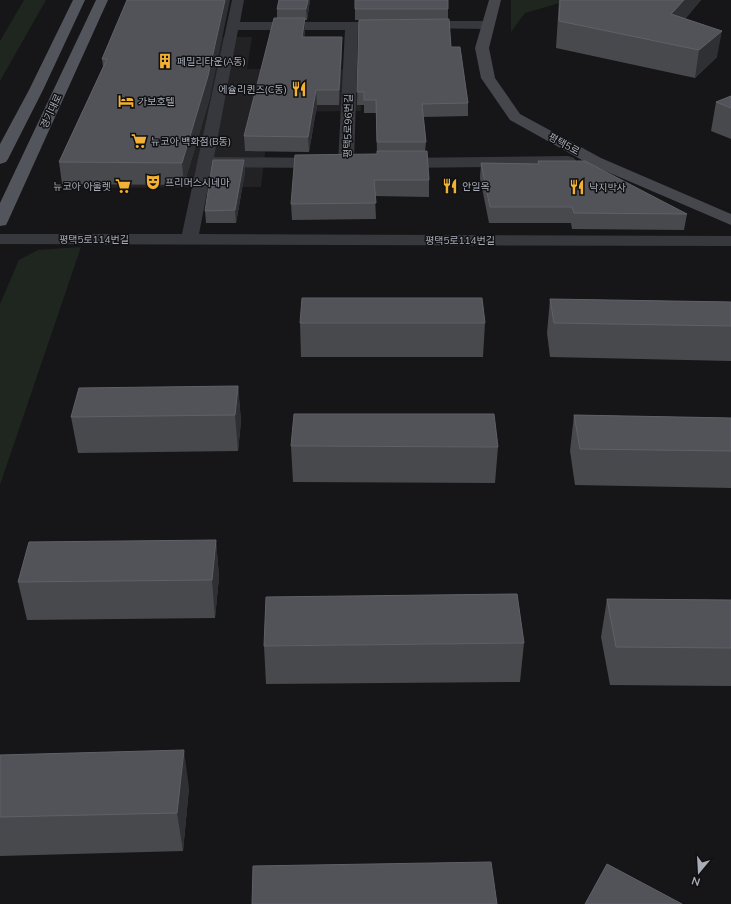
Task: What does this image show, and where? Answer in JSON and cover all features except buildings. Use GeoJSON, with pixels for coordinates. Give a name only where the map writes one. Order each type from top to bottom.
{"type":"FeatureCollection","features":[{"type":"Feature","properties":{"kind":"main road","name":"경기대로"},"geometry":{"type":"LineString","coordinates":[[0,159],[36,90],[79,0]]}},
{"type":"Feature","properties":{"kind":"main road","name":"경기대로"},"geometry":{"type":"LineString","coordinates":[[0,221],[102,0]]}},
{"type":"Feature","properties":{"kind":"street"},"geometry":{"type":"LineString","coordinates":[[189,240],[234,26],[238,0]]}},
{"type":"Feature","properties":{"kind":"street","name":"평택5로"},"geometry":{"type":"LineString","coordinates":[[495,0],[482,48],[488,78],[515,117],[595,161],[731,220]]}},
{"type":"Feature","properties":{"kind":"street"},"geometry":{"type":"LineString","coordinates":[[234,26],[488,25]]}},
{"type":"Feature","properties":{"kind":"street","name":"평택5로96번길"},"geometry":{"type":"LineString","coordinates":[[205,162],[354,163],[352,26]]}},
{"type":"Feature","properties":{"kind":"street"},"geometry":{"type":"LineString","coordinates":[[385,163],[595,161]]}},
{"type":"Feature","properties":{"kind":"street","name":"평택5로114번길"},"geometry":{"type":"LineString","coordinates":[[0,239],[731,241]]}},
{"type":"Feature","properties":{"kind":"shaded area"},"geometry":{"type":"Polygon","coordinates":[[[24,0],[46,0],[0,81],[0,41],[24,0]]]}},
{"type":"Feature","properties":{"kind":"shaded area"},"geometry":{"type":"Polygon","coordinates":[[[511,0],[570,0],[525,13],[511,32],[511,0]]]}},
{"type":"Feature","properties":{"kind":"shaded area"},"geometry":{"type":"Polygon","coordinates":[[[121,37],[252,37],[247,69],[360,69],[361,111],[270,112],[261,187],[64,188],[121,37]]]}},
{"type":"Feature","properties":{"kind":"shaded area"},"geometry":{"type":"Polygon","coordinates":[[[81,247],[0,485],[0,304],[19,260],[38,250],[81,247]]]}},
{"type":"Feature","properties":{"kind":"place","name":"페밀리타운(A동)"},"geometry":{"type":"Point","coordinates":[165,61]}},
{"type":"Feature","properties":{"kind":"place","name":"에슐리퀸즈(C동)"},"geometry":{"type":"Point","coordinates":[299,89]}},
{"type":"Feature","properties":{"kind":"place","name":"가보호텔"},"geometry":{"type":"Point","coordinates":[126,101]}},
{"type":"Feature","properties":{"kind":"place","name":"뉴코아 백화점(B동)"},"geometry":{"type":"Point","coordinates":[139,141]}},
{"type":"Feature","properties":{"kind":"place","name":"프리머스시네마"},"geometry":{"type":"Point","coordinates":[153,182]}},
{"type":"Feature","properties":{"kind":"place","name":"뉴코아 아울렛"},"geometry":{"type":"Point","coordinates":[123,186]}},
{"type":"Feature","properties":{"kind":"place","name":"안일옥"},"geometry":{"type":"Point","coordinates":[450,186]}},
{"type":"Feature","properties":{"kind":"place","name":"낙지박사"},"geometry":{"type":"Point","coordinates":[577,187]}}]}
